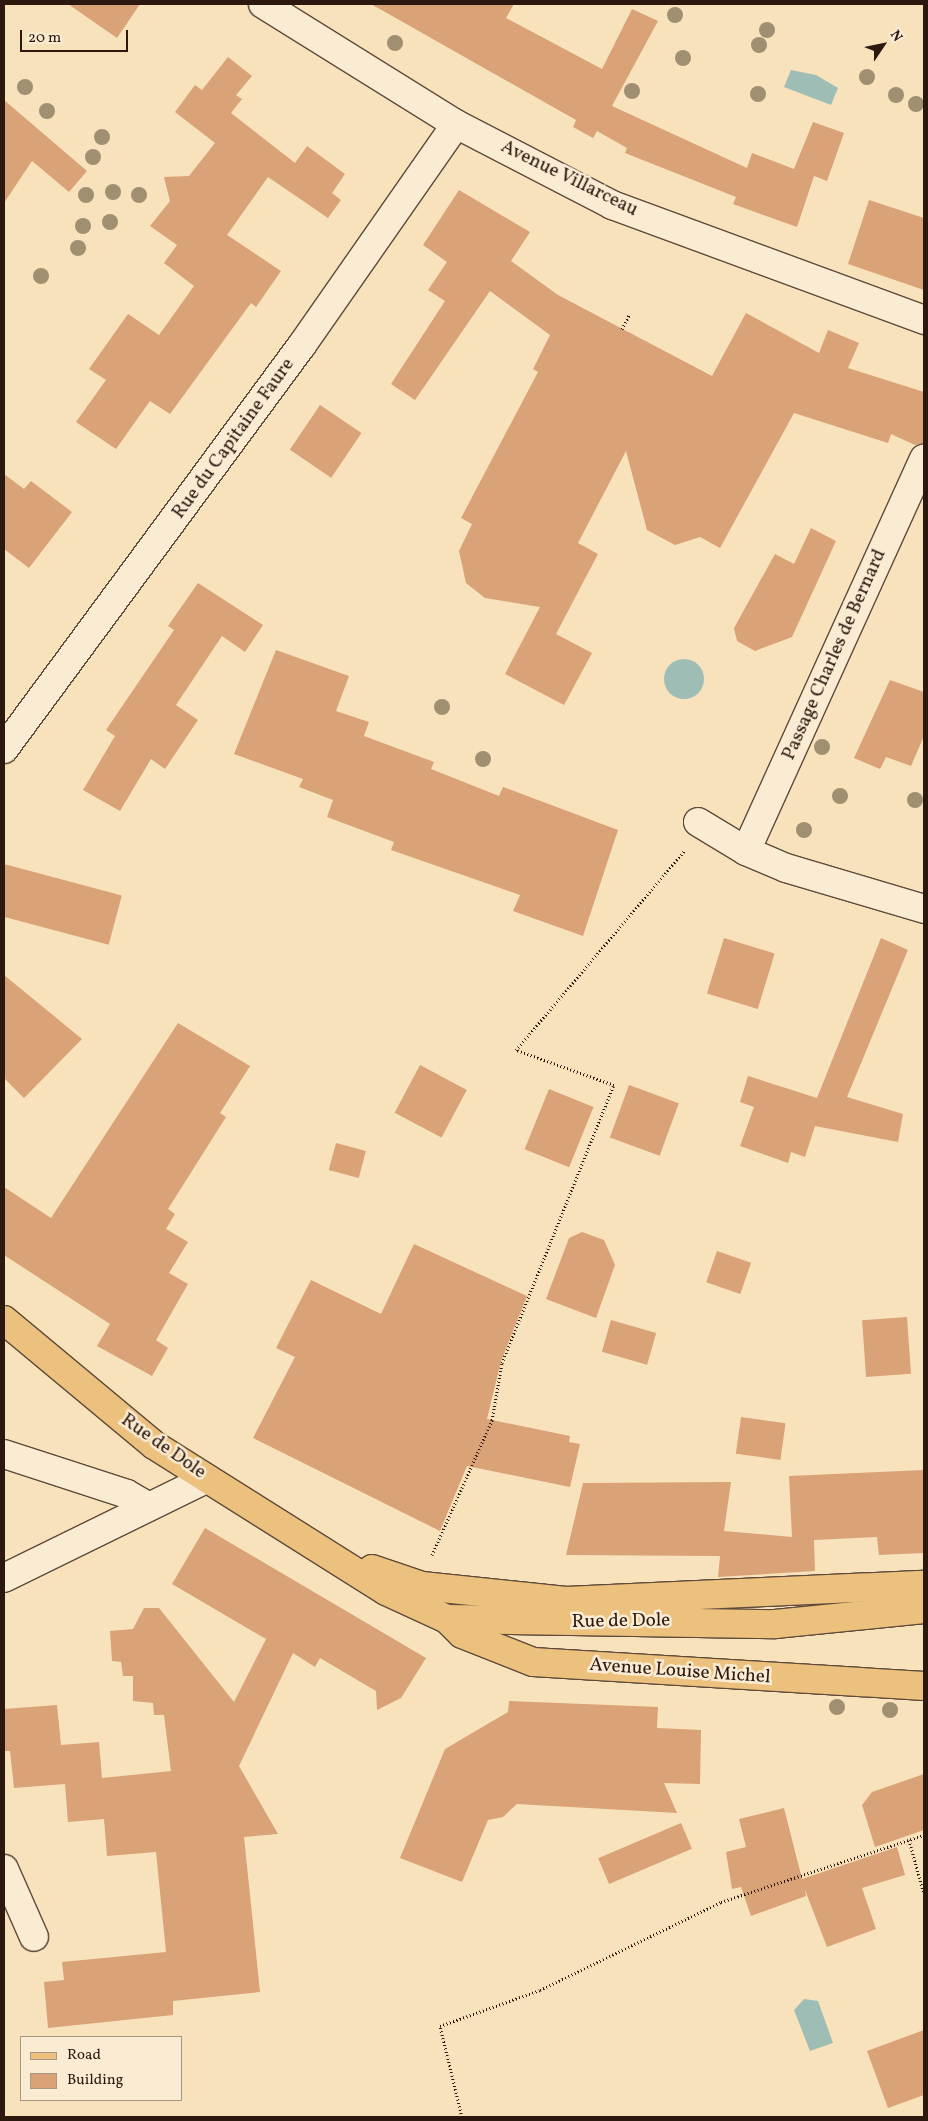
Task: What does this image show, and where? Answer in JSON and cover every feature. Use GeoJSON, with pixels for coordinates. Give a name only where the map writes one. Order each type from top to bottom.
{"type":"FeatureCollection","features":[{"type":"Feature","properties":{"kind":"main road","name":"Rue de Dole"},"geometry":{"type":"LineString","coordinates":[[4,1320],[154,1445],[335,1556],[386,1591],[447,1619],[775,1624],[924,1609]]}},
{"type":"Feature","properties":{"kind":"main road","name":"Rue de Dole"},"geometry":{"type":"LineString","coordinates":[[335,1556],[422,1586],[566,1601],[924,1585]]}},
{"type":"Feature","properties":{"kind":"main road","name":"Avenue Louise Michel"},"geometry":{"type":"LineString","coordinates":[[447,1619],[462,1634],[533,1662],[924,1686]]}},
{"type":"Feature","properties":{"kind":"street","name":"Avenue Villarceau"},"geometry":{"type":"LineString","coordinates":[[263,4],[456,124],[612,204],[924,320]]}},
{"type":"Feature","properties":{"kind":"street","name":"Rue du Capitaine Faure"},"geometry":{"type":"LineString","coordinates":[[4,749],[290,361],[456,124]]}},
{"type":"Feature","properties":{"kind":"street","name":"Passage Charles de Bernard"},"geometry":{"type":"LineString","coordinates":[[746,851],[924,458]]}},
{"type":"Feature","properties":{"kind":"street"},"geometry":{"type":"LineString","coordinates":[[702,823],[746,851],[924,909]]}},
{"type":"Feature","properties":{"kind":"street"},"geometry":{"type":"LineString","coordinates":[[4,1454],[127,1494],[148,1506]]}},
{"type":"Feature","properties":{"kind":"street"},"geometry":{"type":"LineString","coordinates":[[4,1578],[206,1478]]}},
{"type":"Feature","properties":{"kind":"street"},"geometry":{"type":"LineString","coordinates":[[4,1869],[34,1937]]}},
{"type":"Feature","properties":{"kind":"path"},"geometry":{"type":"LineString","coordinates":[[622,329],[629,315]]}},
{"type":"Feature","properties":{"kind":"path"},"geometry":{"type":"LineString","coordinates":[[440,1538],[492,1420],[502,1363],[614,1084],[516,1050],[702,823]]}},
{"type":"Feature","properties":{"kind":"path"},"geometry":{"type":"LineString","coordinates":[[462,2117],[440,2026],[540,1990],[722,1902],[924,1835]]}},
{"type":"Feature","properties":{"kind":"path"},"geometry":{"type":"LineString","coordinates":[[909,1840],[924,1894]]}},
{"type":"Feature","properties":{"kind":"water"},"geometry":{"type":"Polygon","coordinates":[[[791,70],[816,75],[838,88],[831,105],[784,87],[791,70]]]}},
{"type":"Feature","properties":{"kind":"water"},"geometry":{"type":"Polygon","coordinates":[[[688,659],[695,662],[701,668],[704,679],[703,687],[695,696],[688,699],[680,699],[673,696],[665,687],[664,675],[667,668],[676,660],[688,659]]]}},
{"type":"Feature","properties":{"kind":"water"},"geometry":{"type":"Polygon","coordinates":[[[804,1999],[818,2001],[833,2043],[810,2051],[794,2010],[804,1999]]]}},
{"type":"Feature","properties":{"kind":"building"},"geometry":{"type":"Polygon","coordinates":[[[68,4],[140,4],[117,38],[68,4]]]}},
{"type":"Feature","properties":{"kind":"building"},"geometry":{"type":"Polygon","coordinates":[[[371,4],[514,4],[506,18],[602,69],[632,9],[658,21],[612,106],[747,168],[752,153],[794,169],[813,122],[844,133],[827,181],[814,176],[797,227],[733,204],[736,197],[625,153],[627,148],[597,131],[593,138],[573,127],[576,120],[371,4]]]}},
{"type":"Feature","properties":{"kind":"building"},"geometry":{"type":"Polygon","coordinates":[[[228,57],[252,76],[236,95],[242,99],[231,113],[295,163],[307,146],[345,174],[332,193],[341,200],[328,218],[268,177],[227,235],[281,271],[256,307],[251,303],[170,414],[150,401],[116,449],[76,422],[106,380],[89,369],[128,314],[159,335],[194,286],[164,263],[177,245],[150,226],[170,201],[164,177],[189,176],[215,143],[175,112],[195,85],[202,90],[228,57]]]}},
{"type":"Feature","properties":{"kind":"building"},"geometry":{"type":"Polygon","coordinates":[[[4,100],[87,171],[69,192],[32,161],[4,203],[4,100]]]}},
{"type":"Feature","properties":{"kind":"building"},"geometry":{"type":"Polygon","coordinates":[[[459,190],[530,232],[511,261],[558,295],[712,376],[746,313],[819,353],[828,330],[859,343],[848,368],[924,392],[924,443],[915,445],[891,434],[888,443],[794,413],[720,548],[700,537],[675,545],[647,530],[626,451],[578,543],[598,554],[556,634],[592,653],[564,705],[505,674],[540,607],[485,598],[466,583],[459,551],[472,524],[461,518],[538,372],[533,369],[550,335],[490,291],[415,400],[391,384],[445,301],[428,290],[447,262],[423,245],[459,190]]]}},
{"type":"Feature","properties":{"kind":"building"},"geometry":{"type":"Polygon","coordinates":[[[869,200],[924,218],[924,290],[848,264],[869,200]]]}},
{"type":"Feature","properties":{"kind":"building"},"geometry":{"type":"Polygon","coordinates":[[[320,405],[361,433],[331,478],[290,450],[320,405]]]}},
{"type":"Feature","properties":{"kind":"building"},"geometry":{"type":"Polygon","coordinates":[[[4,474],[24,489],[31,481],[72,512],[29,568],[4,549],[4,474]]]}},
{"type":"Feature","properties":{"kind":"building"},"geometry":{"type":"Polygon","coordinates":[[[811,528],[836,541],[792,637],[755,651],[737,641],[734,628],[775,554],[794,564],[811,528]]]}},
{"type":"Feature","properties":{"kind":"building"},"geometry":{"type":"Polygon","coordinates":[[[198,583],[263,625],[245,652],[222,636],[176,705],[198,720],[165,769],[151,759],[120,811],[83,790],[115,736],[106,730],[174,630],[168,626],[198,583]]]}},
{"type":"Feature","properties":{"kind":"building"},"geometry":{"type":"Polygon","coordinates":[[[276,650],[349,676],[336,711],[369,722],[364,736],[434,762],[431,769],[499,796],[503,787],[618,830],[583,936],[513,911],[520,895],[391,850],[394,842],[327,817],[333,800],[299,787],[303,779],[234,754],[276,650]]]}},
{"type":"Feature","properties":{"kind":"building"},"geometry":{"type":"Polygon","coordinates":[[[890,680],[924,692],[924,736],[911,766],[886,757],[880,769],[854,758],[890,680]]]}},
{"type":"Feature","properties":{"kind":"building"},"geometry":{"type":"Polygon","coordinates":[[[4,864],[122,896],[109,945],[4,917],[4,864]]]}},
{"type":"Feature","properties":{"kind":"building"},"geometry":{"type":"Polygon","coordinates":[[[724,938],[775,953],[758,1009],[707,993],[724,938]]]}},
{"type":"Feature","properties":{"kind":"building"},"geometry":{"type":"Polygon","coordinates":[[[881,938],[908,950],[847,1097],[903,1114],[898,1142],[815,1126],[805,1157],[791,1152],[788,1163],[740,1146],[754,1107],[740,1102],[748,1076],[817,1098],[881,938]]]}},
{"type":"Feature","properties":{"kind":"building"},"geometry":{"type":"Polygon","coordinates":[[[4,975],[82,1039],[24,1098],[4,1078],[4,975]]]}},
{"type":"Feature","properties":{"kind":"building"},"geometry":{"type":"Polygon","coordinates":[[[178,1023],[250,1066],[220,1113],[226,1117],[168,1209],[175,1214],[166,1229],[188,1242],[169,1273],[188,1284],[156,1340],[168,1348],[152,1376],[97,1346],[110,1324],[4,1255],[4,1187],[51,1218],[178,1023]]]}},
{"type":"Feature","properties":{"kind":"building"},"geometry":{"type":"Polygon","coordinates":[[[420,1065],[467,1090],[441,1138],[395,1113],[420,1065]]]}},
{"type":"Feature","properties":{"kind":"building"},"geometry":{"type":"Polygon","coordinates":[[[629,1085],[679,1103],[660,1156],[610,1138],[629,1085]]]}},
{"type":"Feature","properties":{"kind":"building"},"geometry":{"type":"Polygon","coordinates":[[[549,1089],[594,1107],[569,1167],[525,1149],[549,1089]]]}},
{"type":"Feature","properties":{"kind":"building"},"geometry":{"type":"Polygon","coordinates":[[[336,1143],[366,1151],[359,1178],[329,1170],[336,1143]]]}},
{"type":"Feature","properties":{"kind":"building"},"geometry":{"type":"Polygon","coordinates":[[[582,1232],[604,1240],[615,1265],[596,1318],[546,1299],[569,1238],[582,1232]]]}},
{"type":"Feature","properties":{"kind":"building"},"geometry":{"type":"Polygon","coordinates":[[[414,1244],[527,1296],[501,1361],[487,1419],[570,1436],[569,1442],[580,1444],[570,1487],[467,1466],[440,1531],[253,1438],[295,1357],[276,1348],[311,1280],[381,1314],[414,1244]]]}},
{"type":"Feature","properties":{"kind":"building"},"geometry":{"type":"Polygon","coordinates":[[[717,1251],[751,1263],[740,1294],[706,1282],[717,1251]]]}},
{"type":"Feature","properties":{"kind":"building"},"geometry":{"type":"Polygon","coordinates":[[[907,1317],[911,1374],[866,1377],[862,1320],[907,1317]]]}},
{"type":"Feature","properties":{"kind":"building"},"geometry":{"type":"Polygon","coordinates":[[[611,1320],[656,1333],[647,1365],[602,1352],[611,1320]]]}},
{"type":"Feature","properties":{"kind":"building"},"geometry":{"type":"Polygon","coordinates":[[[741,1417],[786,1423],[780,1460],[736,1454],[741,1417]]]}},
{"type":"Feature","properties":{"kind":"building"},"geometry":{"type":"Polygon","coordinates":[[[924,1470],[924,1553],[879,1555],[877,1537],[814,1540],[815,1571],[718,1577],[721,1546],[720,1556],[566,1555],[583,1483],[731,1482],[724,1531],[792,1537],[789,1476],[924,1470]]]}},
{"type":"Feature","properties":{"kind":"building"},"geometry":{"type":"Polygon","coordinates":[[[205,1528],[426,1658],[401,1698],[377,1710],[376,1691],[320,1658],[315,1667],[293,1653],[239,1766],[278,1834],[244,1837],[260,1992],[173,2001],[173,2015],[48,2028],[44,1982],[64,1980],[62,1962],[166,1952],[156,1852],[107,1856],[104,1819],[68,1822],[65,1784],[14,1788],[10,1751],[4,1751],[4,1709],[57,1705],[61,1745],[99,1742],[102,1778],[171,1771],[164,1715],[154,1715],[153,1703],[133,1701],[133,1676],[123,1676],[121,1662],[112,1661],[110,1631],[133,1629],[144,1608],[159,1608],[234,1702],[266,1639],[172,1584],[205,1528]]]}},
{"type":"Feature","properties":{"kind":"building"},"geometry":{"type":"Polygon","coordinates":[[[509,1701],[658,1707],[657,1728],[701,1730],[700,1784],[664,1783],[677,1813],[517,1804],[503,1817],[488,1820],[462,1882],[400,1858],[445,1749],[508,1712],[509,1701]]]}},
{"type":"Feature","properties":{"kind":"building"},"geometry":{"type":"Polygon","coordinates":[[[924,1774],[924,1830],[875,1847],[862,1805],[872,1792],[924,1774]]]}},
{"type":"Feature","properties":{"kind":"building"},"geometry":{"type":"Polygon","coordinates":[[[784,1808],[802,1879],[897,1847],[905,1875],[862,1888],[876,1929],[827,1947],[805,1890],[806,1896],[751,1916],[741,1887],[732,1889],[726,1852],[746,1847],[739,1819],[784,1808]]]}},
{"type":"Feature","properties":{"kind":"building"},"geometry":{"type":"Polygon","coordinates":[[[681,1823],[692,1849],[609,1884],[598,1858],[681,1823]]]}},
{"type":"Feature","properties":{"kind":"building"},"geometry":{"type":"Polygon","coordinates":[[[924,2030],[924,2095],[888,2108],[867,2051],[924,2030]]]}}]}
